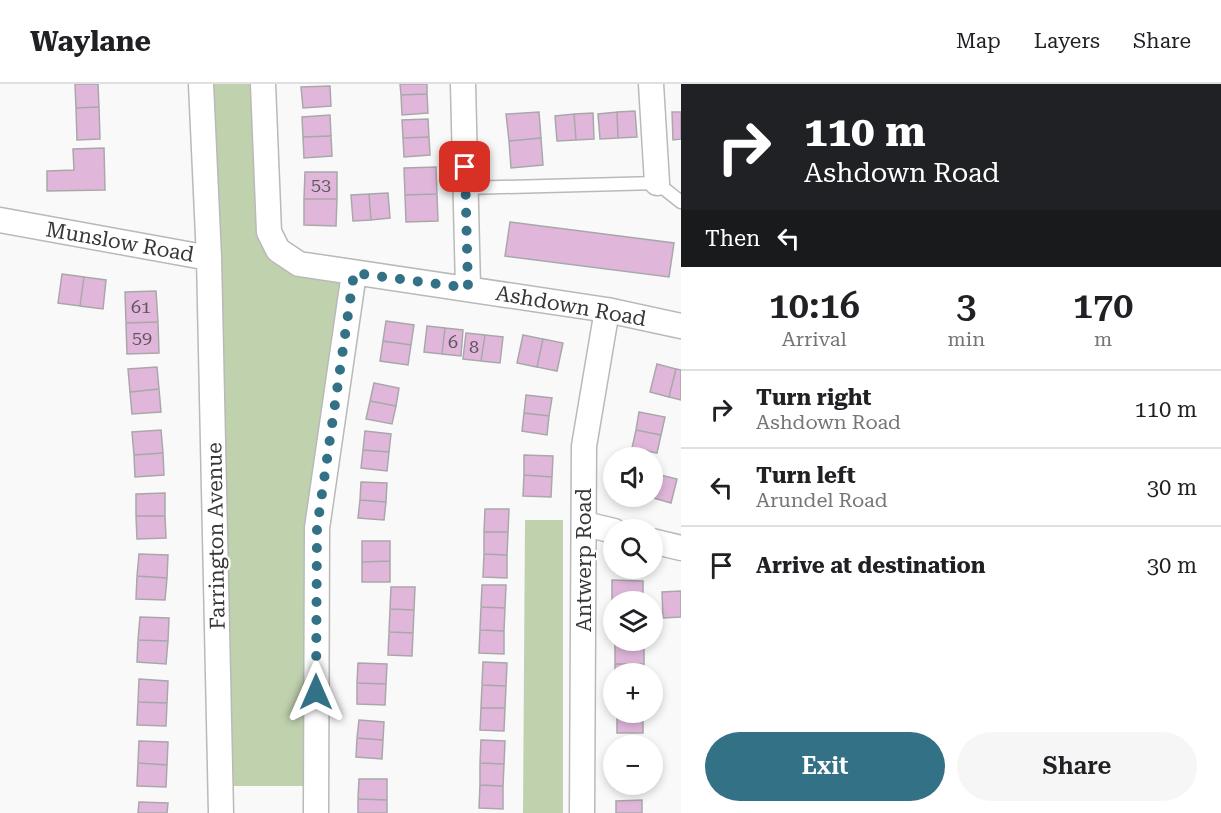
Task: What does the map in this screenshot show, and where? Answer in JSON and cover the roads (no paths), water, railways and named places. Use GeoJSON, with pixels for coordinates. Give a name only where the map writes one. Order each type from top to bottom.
{"type":"FeatureCollection","features":[{"type":"Feature","properties":{"kind":"street","name":"Munslow Road"},"geometry":{"type":"LineString","coordinates":[[0,220],[209,258],[201,84]]}},
{"type":"Feature","properties":{"kind":"street","name":"Ashdown Road"},"geometry":{"type":"LineString","coordinates":[[263,84],[269,232],[278,250],[298,264],[607,310],[681,326]]}},
{"type":"Feature","properties":{"kind":"street"},"geometry":{"type":"LineString","coordinates":[[463,84],[468,288]]}},
{"type":"Feature","properties":{"kind":"street"},"geometry":{"type":"LineString","coordinates":[[651,84],[657,183]]}},
{"type":"Feature","properties":{"kind":"street","name":"Farrington Avenue"},"geometry":{"type":"LineString","coordinates":[[209,258],[221,813]]}},
{"type":"Feature","properties":{"kind":"street"},"geometry":{"type":"LineString","coordinates":[[316,813],[317,528],[354,273]]}},
{"type":"Feature","properties":{"kind":"street","name":"Antwerp Road"},"geometry":{"type":"LineString","coordinates":[[582,813],[584,446],[607,310]]}},
{"type":"Feature","properties":{"kind":"street"},"geometry":{"type":"LineString","coordinates":[[585,524],[603,528]]}},
{"type":"Feature","properties":{"kind":"street"},"geometry":{"type":"LineString","coordinates":[[663,544],[681,548]]}},
{"type":"Feature","properties":{"kind":"lane"},"geometry":{"type":"LineString","coordinates":[[465,188],[657,183],[681,202]]}}]}
